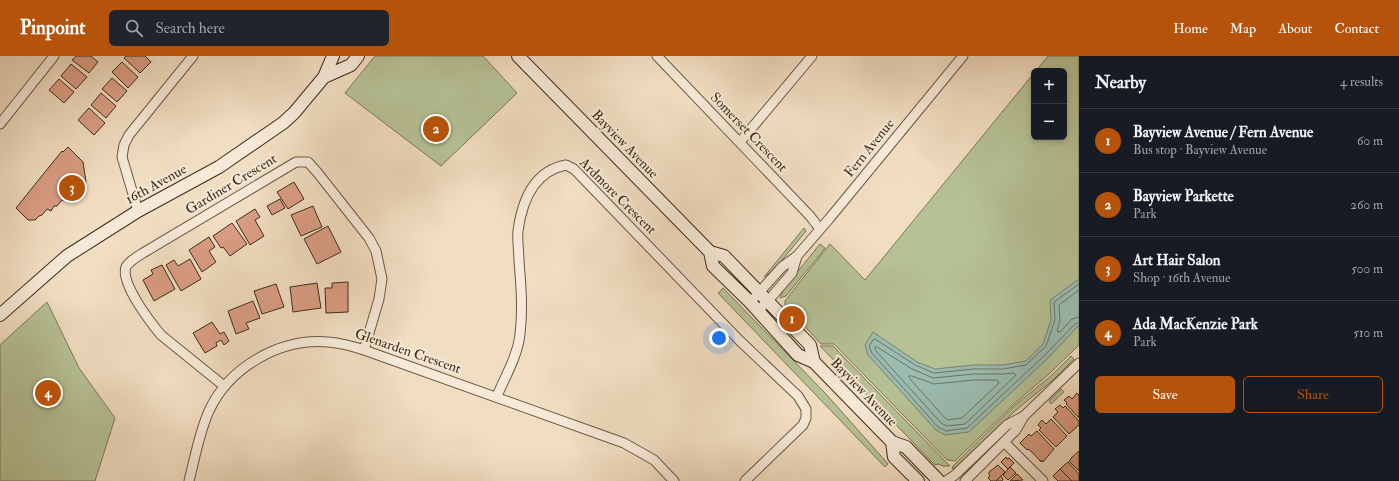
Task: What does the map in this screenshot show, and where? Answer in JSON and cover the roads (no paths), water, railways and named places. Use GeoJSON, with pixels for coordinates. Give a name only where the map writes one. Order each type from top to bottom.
{"type":"FeatureCollection","features":[{"type":"Feature","properties":{"kind":"main road","name":"16th Avenue"},"geometry":{"type":"LineString","coordinates":[[0,315],[67,256],[138,211],[219,167],[283,123],[294,113],[324,77],[333,56]]}},
{"type":"Feature","properties":{"kind":"main road","name":"16th Avenue"},"geometry":{"type":"LineString","coordinates":[[324,77],[351,65],[358,56]]}},
{"type":"Feature","properties":{"kind":"main road","name":"Bayview Avenue"},"geometry":{"type":"LineString","coordinates":[[518,56],[710,252],[714,266],[798,355],[814,362],[892,442],[906,448],[938,481]]}},
{"type":"Feature","properties":{"kind":"main road","name":"Bayview Avenue"},"geometry":{"type":"LineString","coordinates":[[710,252],[724,256],[810,345],[814,362]]}},
{"type":"Feature","properties":{"kind":"main road","name":"Bayview Avenue"},"geometry":{"type":"LineString","coordinates":[[892,442],[894,456],[918,481]]}},
{"type":"Feature","properties":{"kind":"street"},"geometry":{"type":"LineString","coordinates":[[0,124],[54,56]]}},
{"type":"Feature","properties":{"kind":"street"},"geometry":{"type":"LineString","coordinates":[[138,211],[122,157],[124,145],[129,136],[193,56]]}},
{"type":"Feature","properties":{"kind":"street"},"geometry":{"type":"LineString","coordinates":[[740,142],[812,56]]}},
{"type":"Feature","properties":{"kind":"street","name":"Fern Avenue"},"geometry":{"type":"LineString","coordinates":[[754,307],[763,297],[792,273],[797,256],[963,56]]}},
{"type":"Feature","properties":{"kind":"street","name":"Somerset Crescent"},"geometry":{"type":"LineString","coordinates":[[663,58],[810,216],[820,229]]}},
{"type":"Feature","properties":{"kind":"street","name":"Gardiner Crescent"},"geometry":{"type":"LineString","coordinates":[[224,386],[172,344],[155,328],[131,291],[125,277],[126,267],[143,253],[296,162],[308,162],[317,172],[369,238],[376,251],[382,279],[364,350]]}},
{"type":"Feature","properties":{"kind":"street","name":"Ardmore Crescent"},"geometry":{"type":"LineString","coordinates":[[497,396],[517,349],[520,334],[521,294],[518,232],[521,213],[528,194],[543,175],[555,167],[566,165],[574,169],[739,340],[798,396],[806,409],[806,418],[803,425],[745,481]]}},
{"type":"Feature","properties":{"kind":"street","name":"Glenarden Crescent"},"geometry":{"type":"LineString","coordinates":[[189,481],[209,410],[224,386],[254,361],[274,350],[291,344],[327,342],[364,350],[497,396],[624,443],[654,460],[674,481]]}},
{"type":"Feature","properties":{"kind":"street"},"geometry":{"type":"LineString","coordinates":[[946,481],[955,475],[1007,425],[1024,416],[1079,363]]}},
{"type":"Feature","properties":{"kind":"street"},"geometry":{"type":"LineString","coordinates":[[964,481],[1016,430],[1024,416]]}},
{"type":"Feature","properties":{"kind":"street"},"geometry":{"type":"LineString","coordinates":[[1004,442],[1042,481]]}},
{"type":"Feature","properties":{"kind":"water"},"geometry":{"type":"Polygon","coordinates":[[[1079,279],[1079,325],[1049,357],[969,432],[945,435],[936,430],[868,355],[865,345],[873,332],[917,362],[935,369],[974,365],[1003,365],[1026,361],[1043,344],[1051,320],[1050,300],[1079,279]]]}},
{"type":"Feature","properties":{"kind":"place","name":"Bayview Parkette"},"geometry":{"type":"Point","coordinates":[436,129]}},
{"type":"Feature","properties":{"kind":"place","name":"Art Hair Salon"},"geometry":{"type":"Point","coordinates":[72,188]}},
{"type":"Feature","properties":{"kind":"place","name":"Bayview Avenue / Fern Avenue"},"geometry":{"type":"Point","coordinates":[792,319]}},
{"type":"Feature","properties":{"kind":"place","name":"Ada MacKenzie Park"},"geometry":{"type":"Point","coordinates":[48,393]}}]}
